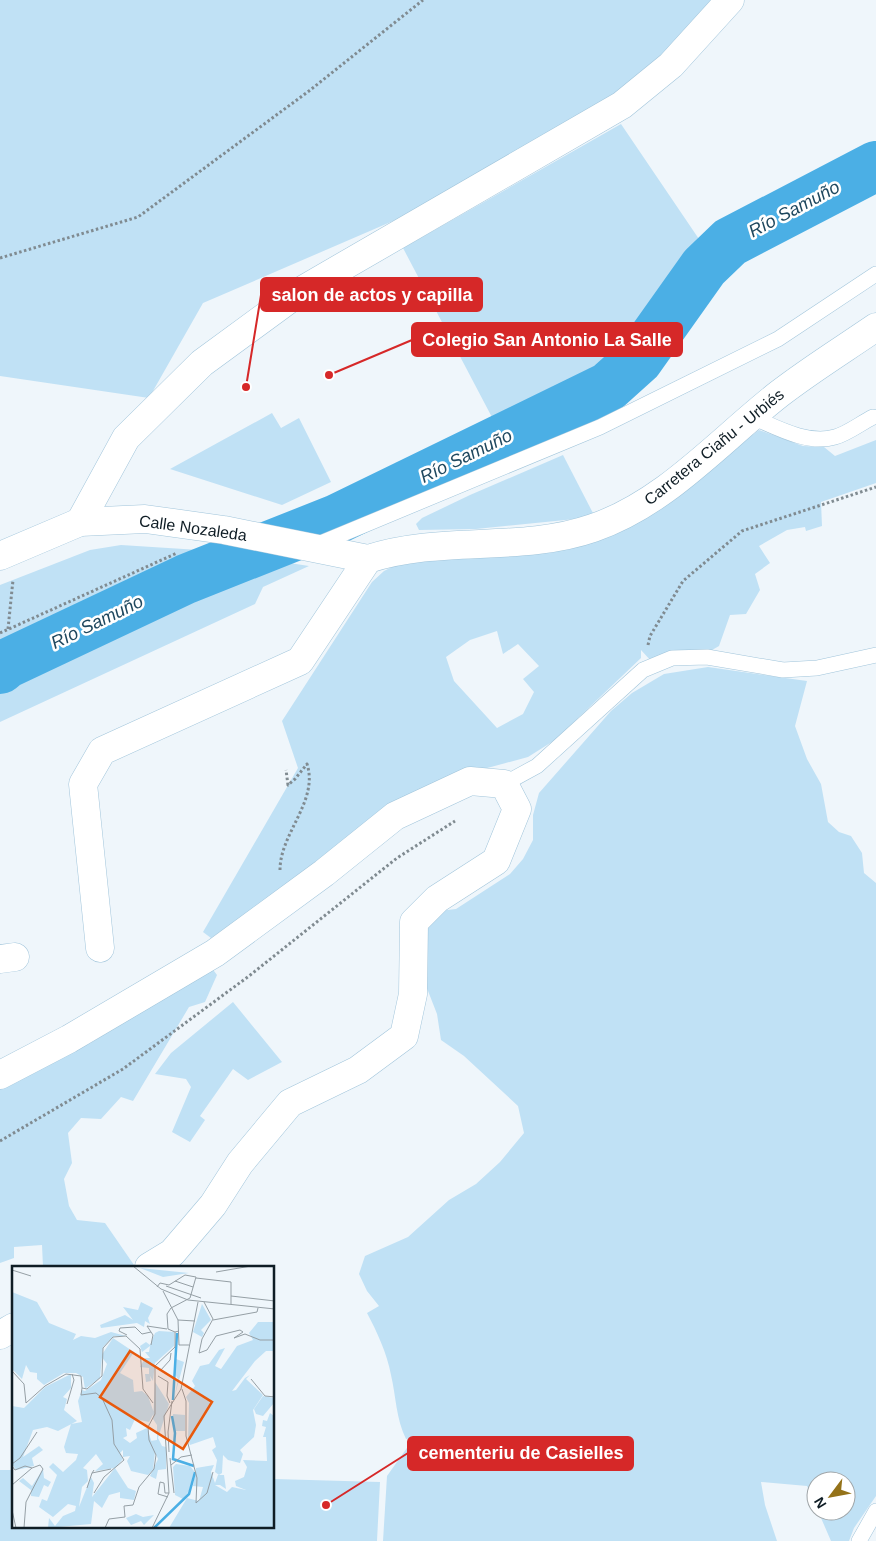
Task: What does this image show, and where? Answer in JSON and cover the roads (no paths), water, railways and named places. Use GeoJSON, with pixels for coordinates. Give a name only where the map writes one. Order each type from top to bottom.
{"type":"FeatureCollection","features":[{"type":"Feature","properties":{"kind":"street"},"geometry":{"type":"LineString","coordinates":[[80,522],[126,438],[202,363],[299,292],[622,105],[671,65],[730,0]]}},
{"type":"Feature","properties":{"kind":"street","name":"Carretera Ciañu - Urbiés"},"geometry":{"type":"LineString","coordinates":[[379,555],[421,546],[542,539],[592,529],[634,509],[674,482],[780,393],[876,327]]}},
{"type":"Feature","properties":{"kind":"street","name":"Calle Nozaleda"},"geometry":{"type":"LineString","coordinates":[[3,555],[80,522],[145,519],[244,534],[312,548],[379,555]]}},
{"type":"Feature","properties":{"kind":"street"},"geometry":{"type":"LineString","coordinates":[[100,948],[83,784],[102,751],[300,661],[379,555]]}},
{"type":"Feature","properties":{"kind":"street"},"geometry":{"type":"LineString","coordinates":[[0,1075],[69,1039],[214,953],[396,816],[470,782],[504,784],[517,809],[496,861],[437,899],[414,922],[414,994],[404,1036],[358,1070],[290,1103],[240,1163],[207,1212],[172,1253],[151,1266]]}},
{"type":"Feature","properties":{"kind":"street"},"geometry":{"type":"LineString","coordinates":[[0,1335],[12,1328]]}},
{"type":"Feature","properties":{"kind":"lane"},"geometry":{"type":"LineString","coordinates":[[312,548],[600,427],[778,339],[876,274]]}},
{"type":"Feature","properties":{"kind":"lane"},"geometry":{"type":"LineString","coordinates":[[752,417],[792,434],[821,438],[835,437],[873,417]]}},
{"type":"Feature","properties":{"kind":"lane"},"geometry":{"type":"LineString","coordinates":[[504,784],[537,766],[643,670],[672,658],[707,657],[783,670],[817,668],[876,655]]}},
{"type":"Feature","properties":{"kind":"lane"},"geometry":{"type":"LineString","coordinates":[[859,1541],[876,1511]]}},
{"type":"Feature","properties":{"kind":"waterway","name":"Río Samuño"},"geometry":{"type":"LineString","coordinates":[[0,669],[6,664],[186,579],[337,519],[608,387],[638,360],[704,267],[730,242],[876,166]]}},
{"type":"Feature","properties":{"kind":"place","name":"Colegio San Antonio La Salle"},"geometry":{"type":"Point","coordinates":[329,375]}},
{"type":"Feature","properties":{"kind":"place","name":"salon de actos y capilla"},"geometry":{"type":"Point","coordinates":[246,387]}},
{"type":"Feature","properties":{"kind":"place","name":"cementeriu de Casielles"},"geometry":{"type":"Point","coordinates":[326,1505]}}]}
